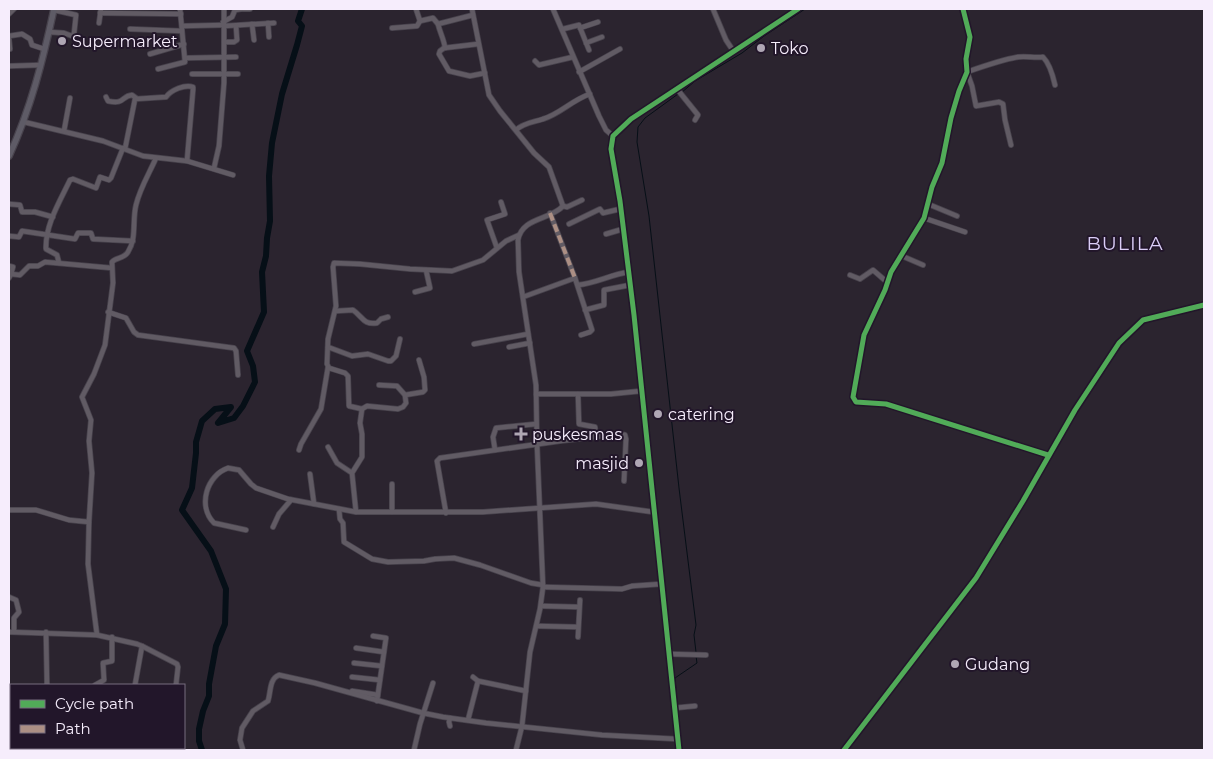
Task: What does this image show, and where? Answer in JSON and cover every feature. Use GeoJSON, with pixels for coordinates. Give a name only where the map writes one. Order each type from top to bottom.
{"type":"FeatureCollection","features":[{"type":"Feature","properties":{"kind":"main road"},"geometry":{"type":"LineString","coordinates":[[9,156],[13,140],[24,122],[37,83],[54,9]]}},
{"type":"Feature","properties":{"kind":"street"},"geometry":{"type":"LineString","coordinates":[[9,15],[14,9]]}},
{"type":"Feature","properties":{"kind":"street"},"geometry":{"type":"LineString","coordinates":[[49,32],[64,33],[72,36],[74,34],[76,15],[54,9]]}},
{"type":"Feature","properties":{"kind":"street"},"geometry":{"type":"LineString","coordinates":[[214,168],[220,146],[224,74],[224,9]]}},
{"type":"Feature","properties":{"kind":"street"},"geometry":{"type":"LineString","coordinates":[[223,24],[232,17],[235,10],[250,9]]}},
{"type":"Feature","properties":{"kind":"street"},"geometry":{"type":"LineString","coordinates":[[392,28],[417,26],[420,20],[416,9]]}},
{"type":"Feature","properties":{"kind":"street"},"geometry":{"type":"LineString","coordinates":[[472,9],[488,91],[500,111],[534,154],[549,167],[563,206]]}},
{"type":"Feature","properties":{"kind":"street"},"geometry":{"type":"LineString","coordinates":[[553,9],[606,130],[613,136]]}},
{"type":"Feature","properties":{"kind":"street"},"geometry":{"type":"LineString","coordinates":[[713,9],[726,40],[734,52]]}},
{"type":"Feature","properties":{"kind":"street"},"geometry":{"type":"LineString","coordinates":[[679,750],[630,285],[611,149],[613,136],[631,119],[678,90],[798,9]]}},
{"type":"Feature","properties":{"kind":"street"},"geometry":{"type":"LineString","coordinates":[[963,9],[970,37],[966,59],[967,72],[976,106],[999,102],[1003,104],[1011,145]]}},
{"type":"Feature","properties":{"kind":"street"},"geometry":{"type":"LineString","coordinates":[[99,23],[100,11],[180,12],[185,62],[158,69]]}},
{"type":"Feature","properties":{"kind":"street"},"geometry":{"type":"LineString","coordinates":[[438,24],[473,15]]}},
{"type":"Feature","properties":{"kind":"street"},"geometry":{"type":"LineString","coordinates":[[420,20],[433,18],[443,35],[445,48]]}},
{"type":"Feature","properties":{"kind":"street"},"geometry":{"type":"LineString","coordinates":[[580,28],[598,22]]}},
{"type":"Feature","properties":{"kind":"street"},"geometry":{"type":"LineString","coordinates":[[130,29],[274,23]]}},
{"type":"Feature","properties":{"kind":"street"},"geometry":{"type":"LineString","coordinates":[[252,24],[254,40]]}},
{"type":"Feature","properties":{"kind":"street"},"geometry":{"type":"LineString","coordinates":[[268,24],[269,38]]}},
{"type":"Feature","properties":{"kind":"street"},"geometry":{"type":"LineString","coordinates":[[563,29],[579,24],[589,50]]}},
{"type":"Feature","properties":{"kind":"street"},"geometry":{"type":"LineString","coordinates":[[224,42],[234,42],[237,40],[236,26]]}},
{"type":"Feature","properties":{"kind":"street"},"geometry":{"type":"LineString","coordinates":[[10,49],[9,37],[24,34],[30,39],[29,45],[44,49]]}},
{"type":"Feature","properties":{"kind":"street"},"geometry":{"type":"LineString","coordinates":[[586,43],[602,37]]}},
{"type":"Feature","properties":{"kind":"street"},"geometry":{"type":"LineString","coordinates":[[150,54],[184,44]]}},
{"type":"Feature","properties":{"kind":"street"},"geometry":{"type":"LineString","coordinates":[[478,44],[445,48],[439,54],[448,71],[470,76],[485,73]]}},
{"type":"Feature","properties":{"kind":"street"},"geometry":{"type":"LineString","coordinates":[[579,72],[620,49]]}},
{"type":"Feature","properties":{"kind":"street"},"geometry":{"type":"LineString","coordinates":[[1048,455],[886,404],[861,403],[853,400],[857,365],[864,335],[888,283],[891,272],[924,218],[932,187],[945,155],[951,118],[967,72],[1019,57],[1036,58],[1043,56],[1055,85]]}},
{"type":"Feature","properties":{"kind":"street"},"geometry":{"type":"LineString","coordinates":[[535,61],[539,65],[573,57]]}},
{"type":"Feature","properties":{"kind":"street"},"geometry":{"type":"LineString","coordinates":[[185,58],[236,58]]}},
{"type":"Feature","properties":{"kind":"street"},"geometry":{"type":"LineString","coordinates":[[9,66],[40,65]]}},
{"type":"Feature","properties":{"kind":"street"},"geometry":{"type":"LineString","coordinates":[[192,74],[238,74]]}},
{"type":"Feature","properties":{"kind":"street"},"geometry":{"type":"LineString","coordinates":[[106,97],[108,101],[122,102],[132,95],[136,98],[166,97],[169,93],[184,86],[193,87],[187,161]]}},
{"type":"Feature","properties":{"kind":"street"},"geometry":{"type":"LineString","coordinates":[[678,90],[698,115],[695,120]]}},
{"type":"Feature","properties":{"kind":"street"},"geometry":{"type":"LineString","coordinates":[[516,130],[524,125],[555,114],[576,100],[590,94]]}},
{"type":"Feature","properties":{"kind":"street"},"geometry":{"type":"LineString","coordinates":[[64,131],[70,98]]}},
{"type":"Feature","properties":{"kind":"street"},"geometry":{"type":"LineString","coordinates":[[59,263],[57,255],[46,249],[47,235],[70,179],[97,187],[100,177],[109,180],[111,178],[124,148],[136,98]]}},
{"type":"Feature","properties":{"kind":"street"},"geometry":{"type":"LineString","coordinates":[[24,122],[96,139],[143,156],[187,161],[233,175]]}},
{"type":"Feature","properties":{"kind":"street"},"geometry":{"type":"LineString","coordinates":[[97,635],[88,564],[92,474],[89,440],[91,420],[82,397],[94,374],[105,345],[114,260],[126,255],[133,241],[137,202],[156,158]]}},
{"type":"Feature","properties":{"kind":"street"},"geometry":{"type":"LineString","coordinates":[[299,450],[321,409],[328,367],[329,334],[336,311],[337,300],[333,268],[335,263],[426,270],[457,270],[483,260],[510,238],[519,235],[530,223],[563,206],[568,207],[582,200]]}},
{"type":"Feature","properties":{"kind":"street"},"geometry":{"type":"LineString","coordinates":[[497,248],[487,220],[505,214],[501,202]]}},
{"type":"Feature","properties":{"kind":"street"},"geometry":{"type":"LineString","coordinates":[[9,204],[20,205],[22,212],[35,212],[53,218]]}},
{"type":"Feature","properties":{"kind":"street"},"geometry":{"type":"LineString","coordinates":[[928,204],[957,216]]}},
{"type":"Feature","properties":{"kind":"street"},"geometry":{"type":"LineString","coordinates":[[569,224],[600,209],[603,213],[620,209]]}},
{"type":"Feature","properties":{"kind":"street"},"geometry":{"type":"LineString","coordinates":[[550,213],[576,278],[592,331],[581,335]]}},
{"type":"Feature","properties":{"kind":"street"},"geometry":{"type":"LineString","coordinates":[[924,218],[965,232]]}},
{"type":"Feature","properties":{"kind":"street"},"geometry":{"type":"LineString","coordinates":[[606,234],[623,229]]}},
{"type":"Feature","properties":{"kind":"street"},"geometry":{"type":"LineString","coordinates":[[9,236],[20,237],[21,231],[75,238],[79,233],[90,233],[93,239],[133,241]]}},
{"type":"Feature","properties":{"kind":"street"},"geometry":{"type":"LineString","coordinates":[[516,750],[522,726],[530,652],[541,606],[543,586],[536,394],[518,261],[519,235]]}},
{"type":"Feature","properties":{"kind":"street"},"geometry":{"type":"LineString","coordinates":[[902,256],[923,265]]}},
{"type":"Feature","properties":{"kind":"street"},"geometry":{"type":"LineString","coordinates":[[9,266],[12,267],[10,276],[18,276],[28,266],[38,266],[45,262],[112,268]]}},
{"type":"Feature","properties":{"kind":"street"},"geometry":{"type":"LineString","coordinates":[[415,292],[430,288],[426,270]]}},
{"type":"Feature","properties":{"kind":"street"},"geometry":{"type":"LineString","coordinates":[[850,275],[860,279],[873,270],[888,283]]}},
{"type":"Feature","properties":{"kind":"street"},"geometry":{"type":"LineString","coordinates":[[578,285],[628,272]]}},
{"type":"Feature","properties":{"kind":"street"},"geometry":{"type":"LineString","coordinates":[[523,297],[576,278]]}},
{"type":"Feature","properties":{"kind":"street"},"geometry":{"type":"LineString","coordinates":[[586,310],[604,305],[604,290],[630,285]]}},
{"type":"Feature","properties":{"kind":"street"},"geometry":{"type":"LineString","coordinates":[[844,750],[976,578],[1112,351],[1143,320],[1204,305]]}},
{"type":"Feature","properties":{"kind":"street"},"geometry":{"type":"LineString","coordinates":[[336,311],[353,310],[363,320],[373,324],[378,323],[382,318],[388,317]]}},
{"type":"Feature","properties":{"kind":"street"},"geometry":{"type":"LineString","coordinates":[[108,312],[127,319],[134,332],[138,335],[234,348],[236,351],[238,375]]}},
{"type":"Feature","properties":{"kind":"street"},"geometry":{"type":"LineString","coordinates":[[474,344],[528,334]]}},
{"type":"Feature","properties":{"kind":"street"},"geometry":{"type":"LineString","coordinates":[[328,347],[352,356],[368,354],[391,361],[396,356],[400,339]]}},
{"type":"Feature","properties":{"kind":"street"},"geometry":{"type":"LineString","coordinates":[[509,347],[530,343]]}},
{"type":"Feature","properties":{"kind":"street"},"geometry":{"type":"LineString","coordinates":[[406,395],[425,390],[424,377],[419,360]]}},
{"type":"Feature","properties":{"kind":"street"},"geometry":{"type":"LineString","coordinates":[[328,367],[347,374],[348,406],[362,409],[367,406],[393,409],[401,408],[406,403],[406,395],[397,386],[379,385]]}},
{"type":"Feature","properties":{"kind":"street"},"geometry":{"type":"LineString","coordinates":[[536,394],[611,394],[641,391]]}},
{"type":"Feature","properties":{"kind":"street"},"geometry":{"type":"LineString","coordinates":[[578,394],[578,422],[580,425],[595,427],[596,437]]}},
{"type":"Feature","properties":{"kind":"street"},"geometry":{"type":"LineString","coordinates":[[356,512],[352,473],[362,457],[360,423],[362,409]]}},
{"type":"Feature","properties":{"kind":"street"},"geometry":{"type":"LineString","coordinates":[[495,450],[493,437],[496,428],[536,424]]}},
{"type":"Feature","properties":{"kind":"street"},"geometry":{"type":"LineString","coordinates":[[446,513],[438,459],[621,434],[626,436],[624,481]]}},
{"type":"Feature","properties":{"kind":"street"},"geometry":{"type":"LineString","coordinates":[[328,447],[337,463],[352,473]]}},
{"type":"Feature","properties":{"kind":"street"},"geometry":{"type":"LineString","coordinates":[[246,530],[214,523],[207,512],[207,489],[223,470],[228,468],[238,470],[256,488],[291,500],[356,512],[446,513],[539,509],[596,504],[653,512]]}},
{"type":"Feature","properties":{"kind":"street"},"geometry":{"type":"LineString","coordinates":[[310,474],[314,504]]}},
{"type":"Feature","properties":{"kind":"street"},"geometry":{"type":"LineString","coordinates":[[392,484],[392,512]]}},
{"type":"Feature","properties":{"kind":"street"},"geometry":{"type":"LineString","coordinates":[[273,527],[279,514],[291,500]]}},
{"type":"Feature","properties":{"kind":"street"},"geometry":{"type":"LineString","coordinates":[[339,509],[340,520],[343,523],[344,542],[372,558],[388,562],[454,558],[480,564],[543,586],[622,589],[632,586],[661,584]]}},
{"type":"Feature","properties":{"kind":"street"},"geometry":{"type":"LineString","coordinates":[[9,510],[36,510],[69,520],[89,522]]}},
{"type":"Feature","properties":{"kind":"street"},"geometry":{"type":"LineString","coordinates":[[9,597],[16,600],[19,612],[14,618],[11,632],[97,635],[135,643],[177,664],[176,684]]}},
{"type":"Feature","properties":{"kind":"street"},"geometry":{"type":"LineString","coordinates":[[578,636],[580,600]]}},
{"type":"Feature","properties":{"kind":"street"},"geometry":{"type":"LineString","coordinates":[[541,606],[579,608]]}},
{"type":"Feature","properties":{"kind":"street"},"geometry":{"type":"LineString","coordinates":[[537,626],[578,627]]}},
{"type":"Feature","properties":{"kind":"street"},"geometry":{"type":"LineString","coordinates":[[46,632],[47,684]]}},
{"type":"Feature","properties":{"kind":"street"},"geometry":{"type":"LineString","coordinates":[[373,636],[386,638],[378,701]]}},
{"type":"Feature","properties":{"kind":"street"},"geometry":{"type":"LineString","coordinates":[[97,684],[104,680],[104,662],[112,661],[112,637]]}},
{"type":"Feature","properties":{"kind":"street"},"geometry":{"type":"LineString","coordinates":[[135,684],[142,646]]}},
{"type":"Feature","properties":{"kind":"street"},"geometry":{"type":"LineString","coordinates":[[356,648],[384,652]]}},
{"type":"Feature","properties":{"kind":"street"},"geometry":{"type":"LineString","coordinates":[[669,654],[706,654]]}},
{"type":"Feature","properties":{"kind":"street"},"geometry":{"type":"LineString","coordinates":[[354,662],[382,666]]}},
{"type":"Feature","properties":{"kind":"street"},"geometry":{"type":"LineString","coordinates":[[242,750],[240,736],[242,728],[253,711],[268,701],[271,683],[277,675],[315,683],[423,714],[602,735],[677,739]]}},
{"type":"Feature","properties":{"kind":"street"},"geometry":{"type":"LineString","coordinates":[[473,676],[478,681],[526,691]]}},
{"type":"Feature","properties":{"kind":"street"},"geometry":{"type":"LineString","coordinates":[[352,677],[380,680]]}},
{"type":"Feature","properties":{"kind":"street"},"geometry":{"type":"LineString","coordinates":[[468,720],[478,681]]}},
{"type":"Feature","properties":{"kind":"street"},"geometry":{"type":"LineString","coordinates":[[414,750],[415,740],[433,683]]}},
{"type":"Feature","properties":{"kind":"street"},"geometry":{"type":"LineString","coordinates":[[352,691],[378,694]]}},
{"type":"Feature","properties":{"kind":"street"},"geometry":{"type":"LineString","coordinates":[[674,708],[695,706]]}},
{"type":"Feature","properties":{"kind":"street"},"geometry":{"type":"LineString","coordinates":[[450,718],[448,722],[450,726]]}},
{"type":"Feature","properties":{"kind":"waterway"},"geometry":{"type":"LineString","coordinates":[[202,750],[199,741],[199,729],[209,696],[209,684],[216,646],[225,624],[226,589],[211,551],[182,510],[192,488],[196,442],[202,421],[215,409],[231,407],[218,423],[234,418],[243,406],[255,382],[253,366],[247,351],[264,312],[262,272],[270,221],[269,176],[272,143],[282,94],[302,26],[298,21],[302,9]]}},
{"type":"Feature","properties":{"kind":"waterway"},"geometry":{"type":"LineString","coordinates":[[681,93],[695,81],[742,53],[805,9]]}},
{"type":"Feature","properties":{"kind":"waterway"},"geometry":{"type":"LineString","coordinates":[[678,94],[645,118],[638,127],[637,142],[649,216],[696,625],[694,635],[696,652]]}},
{"type":"Feature","properties":{"kind":"waterway"},"geometry":{"type":"LineString","coordinates":[[677,705],[675,678],[697,663],[696,656]]}},
{"type":"Feature","properties":{"kind":"waterway"},"geometry":{"type":"LineString","coordinates":[[677,709],[682,750]]}},
{"type":"Feature","properties":{"kind":"marked path"},"geometry":{"type":"LineString","coordinates":[[550,213],[575,278]]}},
{"type":"Feature","properties":{"kind":"cycle path"},"geometry":{"type":"LineString","coordinates":[[679,750],[634,315],[620,201],[611,149],[613,136],[631,119],[798,9]]}},
{"type":"Feature","properties":{"kind":"cycle path"},"geometry":{"type":"LineString","coordinates":[[963,9],[970,37],[966,59],[967,72],[951,118],[942,163],[932,187],[924,218],[891,272],[885,290],[864,335],[853,397],[856,402],[886,404],[1048,455]]}},
{"type":"Feature","properties":{"kind":"cycle path"},"geometry":{"type":"LineString","coordinates":[[844,750],[976,578],[1075,410],[1119,343],[1143,320],[1204,305]]}},
{"type":"Feature","properties":{"kind":"place","name":"Supermarket"},"geometry":{"type":"Point","coordinates":[62,41]}},
{"type":"Feature","properties":{"kind":"place","name":"Toko"},"geometry":{"type":"Point","coordinates":[761,48]}},
{"type":"Feature","properties":{"kind":"place","name":"catering"},"geometry":{"type":"Point","coordinates":[658,414]}},
{"type":"Feature","properties":{"kind":"place","name":"puskesmas"},"geometry":{"type":"Point","coordinates":[521,434]}},
{"type":"Feature","properties":{"kind":"place","name":"masjid"},"geometry":{"type":"Point","coordinates":[639,463]}},
{"type":"Feature","properties":{"kind":"place","name":"Gudang"},"geometry":{"type":"Point","coordinates":[955,664]}},
{"type":"Feature","properties":{"kind":"district","name":"BULILA"},"geometry":{"type":"Point","coordinates":[1125,243]}}]}
